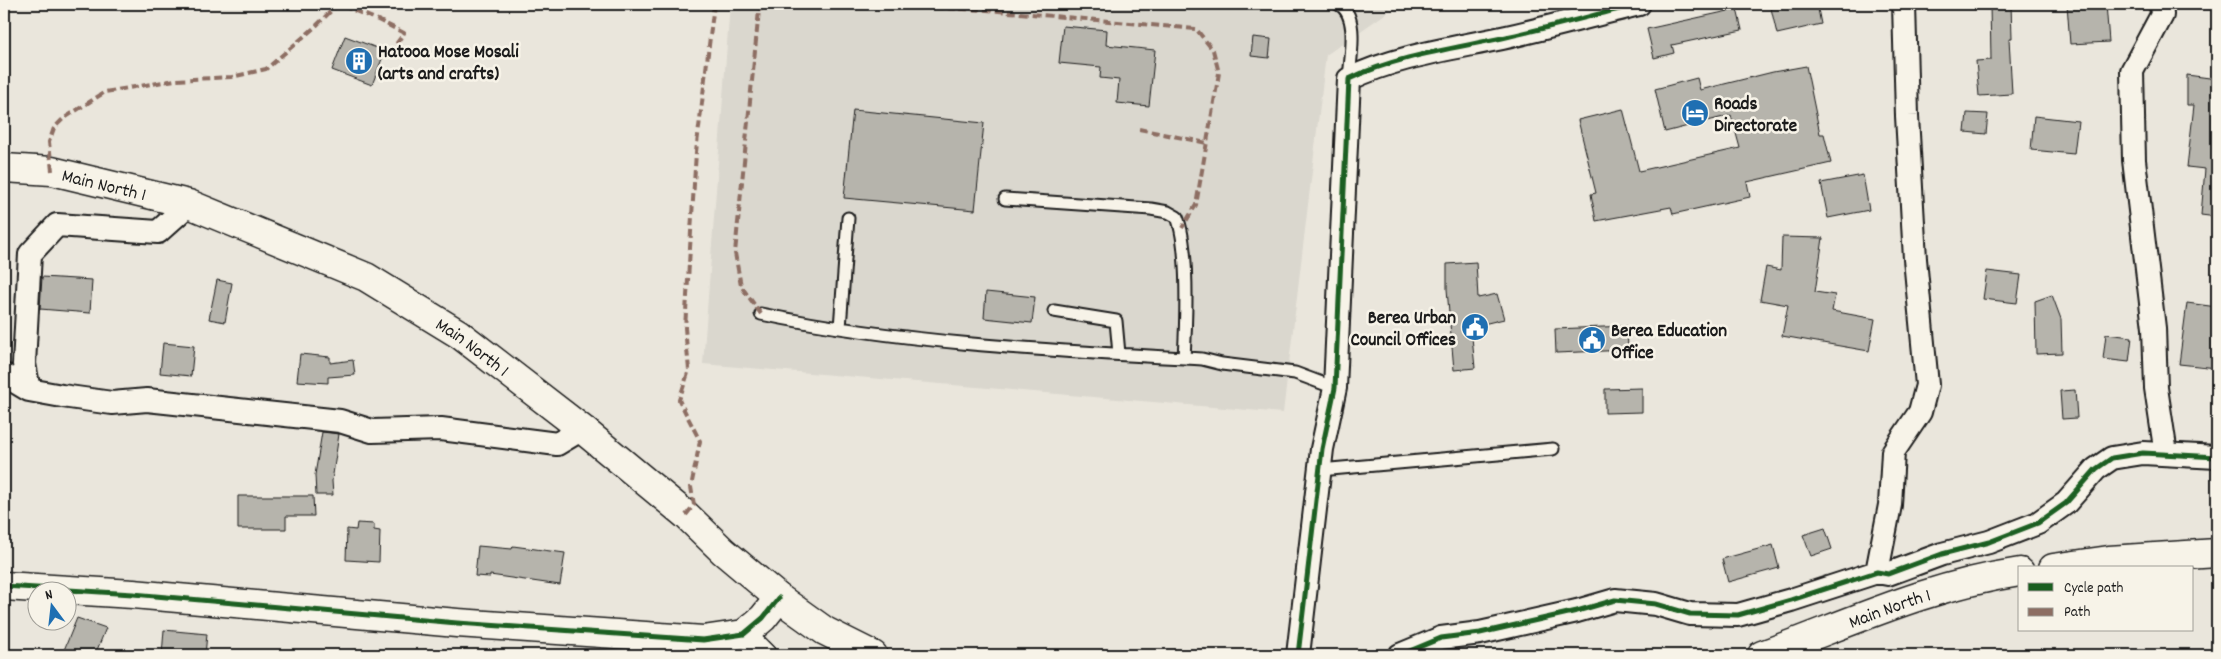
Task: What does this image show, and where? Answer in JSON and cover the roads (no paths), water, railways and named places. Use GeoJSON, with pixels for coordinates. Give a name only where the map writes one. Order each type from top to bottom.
{"type":"FeatureCollection","features":[{"type":"Feature","properties":{"kind":"main road","name":"Main North 1"},"geometry":{"type":"LineString","coordinates":[[4,168],[52,170],[189,204],[366,277],[459,334],[582,429],[686,515],[723,551],[779,598],[825,631],[873,655]]}},
{"type":"Feature","properties":{"kind":"main road"},"geometry":{"type":"LineString","coordinates":[[2067,566],[2109,560],[2217,553]]}},
{"type":"Feature","properties":{"kind":"main road","name":"Main North 1"},"geometry":{"type":"LineString","coordinates":[[1762,655],[1870,612],[1934,590],[2018,572]]}},
{"type":"Feature","properties":{"kind":"main road"},"geometry":{"type":"LineString","coordinates":[[4,586],[133,594],[457,623],[703,640],[744,634],[763,618],[779,598]]}},
{"type":"Feature","properties":{"kind":"street"},"geometry":{"type":"LineString","coordinates":[[1298,655],[1320,470],[1335,388],[1348,79],[1373,67],[1406,58],[1506,37],[1639,4]]}},
{"type":"Feature","properties":{"kind":"street"},"geometry":{"type":"LineString","coordinates":[[1877,572],[1890,505],[1893,452],[1920,412],[1927,384],[1915,250],[1907,116],[1904,4]]}},
{"type":"Feature","properties":{"kind":"street"},"geometry":{"type":"LineString","coordinates":[[2161,4],[2162,15],[2132,71],[2134,160],[2154,328],[2156,388],[2166,454]]}},
{"type":"Feature","properties":{"kind":"street"},"geometry":{"type":"LineString","coordinates":[[29,390],[24,364],[30,254],[56,225],[158,232],[189,204]]}},
{"type":"Feature","properties":{"kind":"street"},"geometry":{"type":"LineString","coordinates":[[4,375],[29,390],[112,403],[147,400],[340,421],[372,431],[441,429],[557,444],[582,429]]}},
{"type":"Feature","properties":{"kind":"street"},"geometry":{"type":"LineString","coordinates":[[1400,655],[1440,638],[1480,633],[1577,611],[1615,600],[1656,604],[1690,614],[1738,614],[1791,600],[1877,572],[1888,574],[1942,554],[1989,542],[2038,522],[2066,503],[2096,468],[2112,458],[2143,453],[2217,457]]}},
{"type":"Feature","properties":{"kind":"street"},"geometry":{"type":"LineString","coordinates":[[744,634],[765,655]]}},
{"type":"Feature","properties":{"kind":"lane"},"geometry":{"type":"LineString","coordinates":[[1338,4],[1342,6],[1348,17],[1353,32],[1348,79]]}},
{"type":"Feature","properties":{"kind":"lane"},"geometry":{"type":"LineString","coordinates":[[1005,198],[1151,209],[1168,212],[1177,217],[1182,228],[1185,286],[1184,358]]}},
{"type":"Feature","properties":{"kind":"lane"},"geometry":{"type":"LineString","coordinates":[[840,328],[848,218]]}},
{"type":"Feature","properties":{"kind":"lane"},"geometry":{"type":"LineString","coordinates":[[1054,311],[1116,321],[1119,354]]}},
{"type":"Feature","properties":{"kind":"lane"},"geometry":{"type":"LineString","coordinates":[[761,314],[840,328],[945,343],[1184,358],[1295,373],[1335,388]]}},
{"type":"Feature","properties":{"kind":"lane"},"geometry":{"type":"LineString","coordinates":[[1320,470],[1553,448]]}},
{"type":"Feature","properties":{"kind":"place","name":"Hatooa Mose Mosali (arts and crafts)"},"geometry":{"type":"Point","coordinates":[359,61]}},
{"type":"Feature","properties":{"kind":"place","name":"Roads Directorate"},"geometry":{"type":"Point","coordinates":[1695,113]}},
{"type":"Feature","properties":{"kind":"place","name":"Berea Urban Council Offices"},"geometry":{"type":"Point","coordinates":[1475,327]}},
{"type":"Feature","properties":{"kind":"place","name":"Berea Education Office"},"geometry":{"type":"Point","coordinates":[1592,340]}}]}
